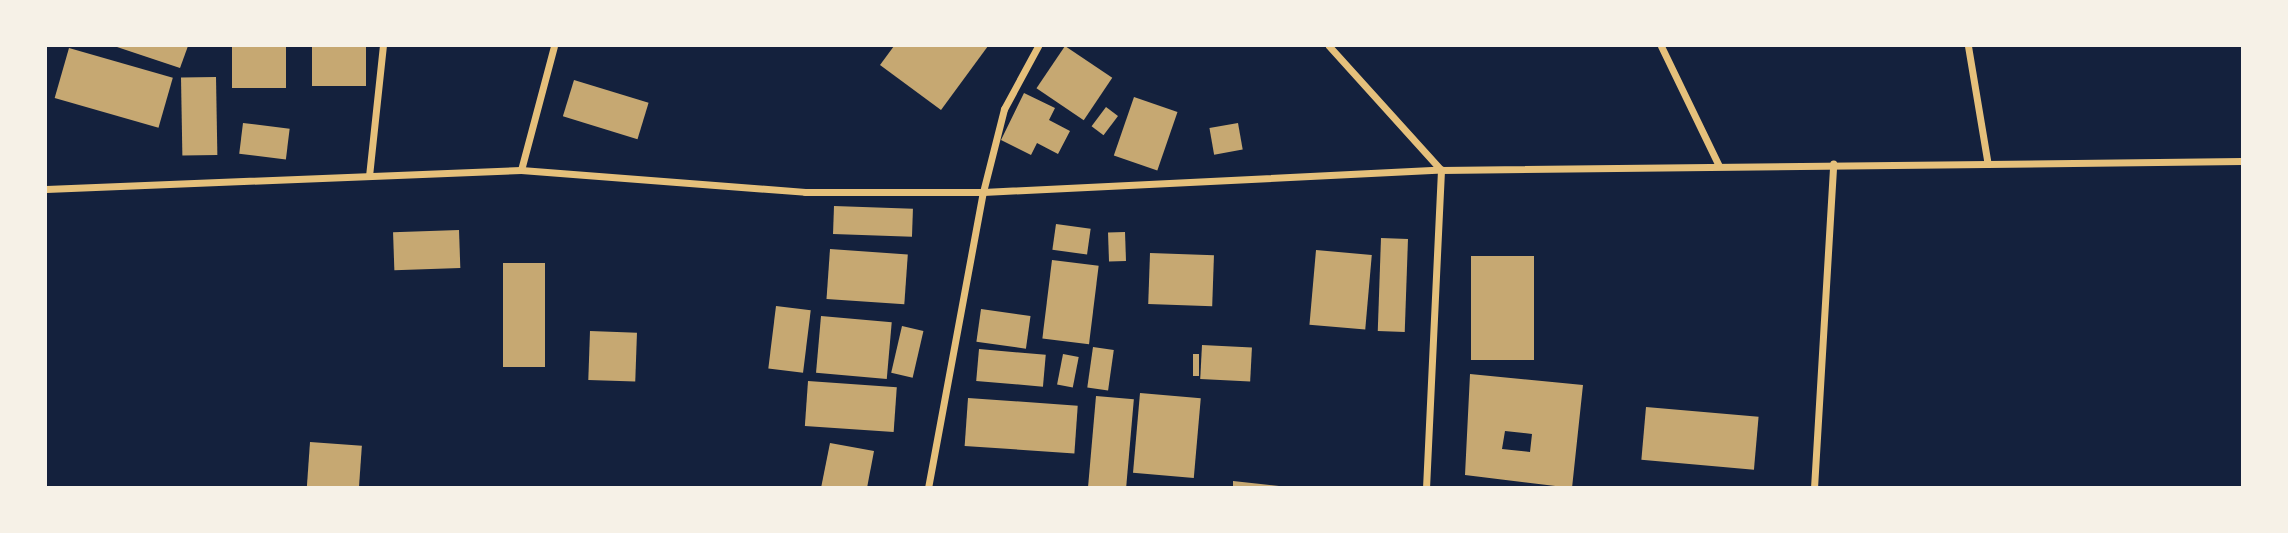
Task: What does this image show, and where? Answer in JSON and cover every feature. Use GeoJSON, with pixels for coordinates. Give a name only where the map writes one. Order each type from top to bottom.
{"type":"FeatureCollection","features":[{"type":"Feature","properties":{"kind":"street"},"geometry":{"type":"LineString","coordinates":[[369,176],[383,46]]}},
{"type":"Feature","properties":{"kind":"street"},"geometry":{"type":"LineString","coordinates":[[521,170],[554,46]]}},
{"type":"Feature","properties":{"kind":"street"},"geometry":{"type":"LineString","coordinates":[[928,488],[983,192],[1004,109],[1038,46]]}},
{"type":"Feature","properties":{"kind":"street"},"geometry":{"type":"LineString","coordinates":[[1329,46],[1441,170],[1426,488]]}},
{"type":"Feature","properties":{"kind":"street"},"geometry":{"type":"LineString","coordinates":[[1661,46],[1719,166]]}},
{"type":"Feature","properties":{"kind":"street"},"geometry":{"type":"LineString","coordinates":[[1968,46],[1987,160]]}},
{"type":"Feature","properties":{"kind":"street"},"geometry":{"type":"LineString","coordinates":[[46,189],[521,170],[806,192],[983,192],[1441,170],[1987,160],[2242,161]]}},
{"type":"Feature","properties":{"kind":"street"},"geometry":{"type":"LineString","coordinates":[[1814,488],[1833,164]]}},
{"type":"Feature","properties":{"kind":"building"},"geometry":{"type":"Polygon","coordinates":[[[114,46],[188,46],[180,68],[114,46]]]}},
{"type":"Feature","properties":{"kind":"building"},"geometry":{"type":"Polygon","coordinates":[[[232,46],[286,46],[286,88],[232,88],[232,46]]]}},
{"type":"Feature","properties":{"kind":"building"},"geometry":{"type":"Polygon","coordinates":[[[312,46],[366,46],[366,86],[312,86],[312,46]]]}},
{"type":"Feature","properties":{"kind":"building"},"geometry":{"type":"Polygon","coordinates":[[[894,46],[988,46],[941,110],[880,65],[894,46]]]}},
{"type":"Feature","properties":{"kind":"building"},"geometry":{"type":"Polygon","coordinates":[[[1065,46],[1112,78],[1084,120],[1036,88],[1065,46]]]}},
{"type":"Feature","properties":{"kind":"building"},"geometry":{"type":"Polygon","coordinates":[[[69,48],[173,78],[158,128],[55,98],[69,48]]]}},
{"type":"Feature","properties":{"kind":"building"},"geometry":{"type":"Polygon","coordinates":[[[216,77],[217,155],[182,156],[181,78],[216,77]]]}},
{"type":"Feature","properties":{"kind":"building"},"geometry":{"type":"Polygon","coordinates":[[[574,80],[649,103],[637,139],[563,116],[574,80]]]}},
{"type":"Feature","properties":{"kind":"building"},"geometry":{"type":"Polygon","coordinates":[[[1024,93],[1055,108],[1049,120],[1070,131],[1058,154],[1037,143],[1031,155],[1001,140],[1024,93]]]}},
{"type":"Feature","properties":{"kind":"building"},"geometry":{"type":"Polygon","coordinates":[[[1134,97],[1177,112],[1157,171],[1114,156],[1134,97]]]}},
{"type":"Feature","properties":{"kind":"building"},"geometry":{"type":"Polygon","coordinates":[[[1106,107],[1118,116],[1104,135],[1092,126],[1106,107]]]}},
{"type":"Feature","properties":{"kind":"building"},"geometry":{"type":"Polygon","coordinates":[[[243,123],[290,129],[286,159],[239,154],[243,123]]]}},
{"type":"Feature","properties":{"kind":"building"},"geometry":{"type":"Polygon","coordinates":[[[1238,123],[1243,150],[1214,155],[1209,128],[1238,123]]]}},
{"type":"Feature","properties":{"kind":"building"},"geometry":{"type":"Polygon","coordinates":[[[834,206],[913,209],[912,237],[833,234],[834,206]]]}},
{"type":"Feature","properties":{"kind":"building"},"geometry":{"type":"Polygon","coordinates":[[[1056,224],[1091,229],[1087,255],[1052,250],[1056,224]]]}},
{"type":"Feature","properties":{"kind":"building"},"geometry":{"type":"Polygon","coordinates":[[[459,230],[460,268],[394,270],[393,232],[459,230]]]}},
{"type":"Feature","properties":{"kind":"building"},"geometry":{"type":"Polygon","coordinates":[[[1125,232],[1126,261],[1109,262],[1108,233],[1125,232]]]}},
{"type":"Feature","properties":{"kind":"building"},"geometry":{"type":"Polygon","coordinates":[[[1381,238],[1408,239],[1405,332],[1378,331],[1381,238]]]}},
{"type":"Feature","properties":{"kind":"building"},"geometry":{"type":"Polygon","coordinates":[[[830,249],[908,254],[904,304],[827,299],[830,249]]]}},
{"type":"Feature","properties":{"kind":"building"},"geometry":{"type":"Polygon","coordinates":[[[1316,250],[1372,255],[1365,330],[1309,325],[1316,250]]]}},
{"type":"Feature","properties":{"kind":"building"},"geometry":{"type":"Polygon","coordinates":[[[1150,253],[1214,255],[1212,306],[1148,304],[1150,253]]]}},
{"type":"Feature","properties":{"kind":"building"},"geometry":{"type":"Polygon","coordinates":[[[1471,256],[1534,256],[1534,360],[1471,360],[1471,256]]]}},
{"type":"Feature","properties":{"kind":"building"},"geometry":{"type":"Polygon","coordinates":[[[1052,260],[1099,266],[1089,344],[1042,338],[1052,260]]]}},
{"type":"Feature","properties":{"kind":"building"},"geometry":{"type":"Polygon","coordinates":[[[503,263],[545,263],[545,367],[503,367],[503,263]]]}},
{"type":"Feature","properties":{"kind":"building"},"geometry":{"type":"Polygon","coordinates":[[[776,306],[811,310],[803,373],[768,369],[776,306]]]}},
{"type":"Feature","properties":{"kind":"building"},"geometry":{"type":"Polygon","coordinates":[[[981,309],[1031,316],[1026,349],[976,342],[981,309]]]}},
{"type":"Feature","properties":{"kind":"building"},"geometry":{"type":"Polygon","coordinates":[[[821,316],[892,322],[887,379],[816,373],[821,316]]]}},
{"type":"Feature","properties":{"kind":"building"},"geometry":{"type":"Polygon","coordinates":[[[902,326],[923,331],[913,378],[891,373],[902,326]]]}},
{"type":"Feature","properties":{"kind":"building"},"geometry":{"type":"Polygon","coordinates":[[[590,331],[637,333],[635,382],[588,380],[590,331]]]}},
{"type":"Feature","properties":{"kind":"building"},"geometry":{"type":"Polygon","coordinates":[[[1202,345],[1252,348],[1250,382],[1200,379],[1202,345]]]}},
{"type":"Feature","properties":{"kind":"building"},"geometry":{"type":"Polygon","coordinates":[[[1093,347],[1114,350],[1108,391],[1087,388],[1093,347]]]}},
{"type":"Feature","properties":{"kind":"building"},"geometry":{"type":"Polygon","coordinates":[[[979,349],[1046,355],[1043,387],[976,381],[979,349]]]}},
{"type":"Feature","properties":{"kind":"building"},"geometry":{"type":"Polygon","coordinates":[[[1063,354],[1079,357],[1073,387],[1057,384],[1063,354]]]}},
{"type":"Feature","properties":{"kind":"building"},"geometry":{"type":"Polygon","coordinates":[[[1193,354],[1199,354],[1199,376],[1193,376],[1193,354]]]}},
{"type":"Feature","properties":{"kind":"building"},"geometry":{"type":"Polygon","coordinates":[[[1470,374],[1583,385],[1572,488],[1465,475],[1470,374]],[[1505,431],[1502,449],[1530,452],[1532,434],[1505,431]]]}},
{"type":"Feature","properties":{"kind":"building"},"geometry":{"type":"Polygon","coordinates":[[[808,381],[897,387],[894,432],[805,426],[808,381]]]}},
{"type":"Feature","properties":{"kind":"building"},"geometry":{"type":"Polygon","coordinates":[[[1140,393],[1201,398],[1194,478],[1133,473],[1140,393]]]}},
{"type":"Feature","properties":{"kind":"building"},"geometry":{"type":"Polygon","coordinates":[[[1096,396],[1134,399],[1126,488],[1088,488],[1096,396]]]}},
{"type":"Feature","properties":{"kind":"building"},"geometry":{"type":"Polygon","coordinates":[[[968,398],[1078,406],[1074,454],[965,446],[968,398]]]}},
{"type":"Feature","properties":{"kind":"building"},"geometry":{"type":"Polygon","coordinates":[[[1646,407],[1759,417],[1754,470],[1641,460],[1646,407]]]}},
{"type":"Feature","properties":{"kind":"building"},"geometry":{"type":"Polygon","coordinates":[[[310,442],[362,446],[359,488],[307,488],[310,442]]]}},
{"type":"Feature","properties":{"kind":"building"},"geometry":{"type":"Polygon","coordinates":[[[830,443],[874,451],[867,488],[821,488],[830,443]]]}},
{"type":"Feature","properties":{"kind":"building"},"geometry":{"type":"Polygon","coordinates":[[[1233,481],[1279,486],[1279,488],[1233,488],[1233,481]]]}}]}
